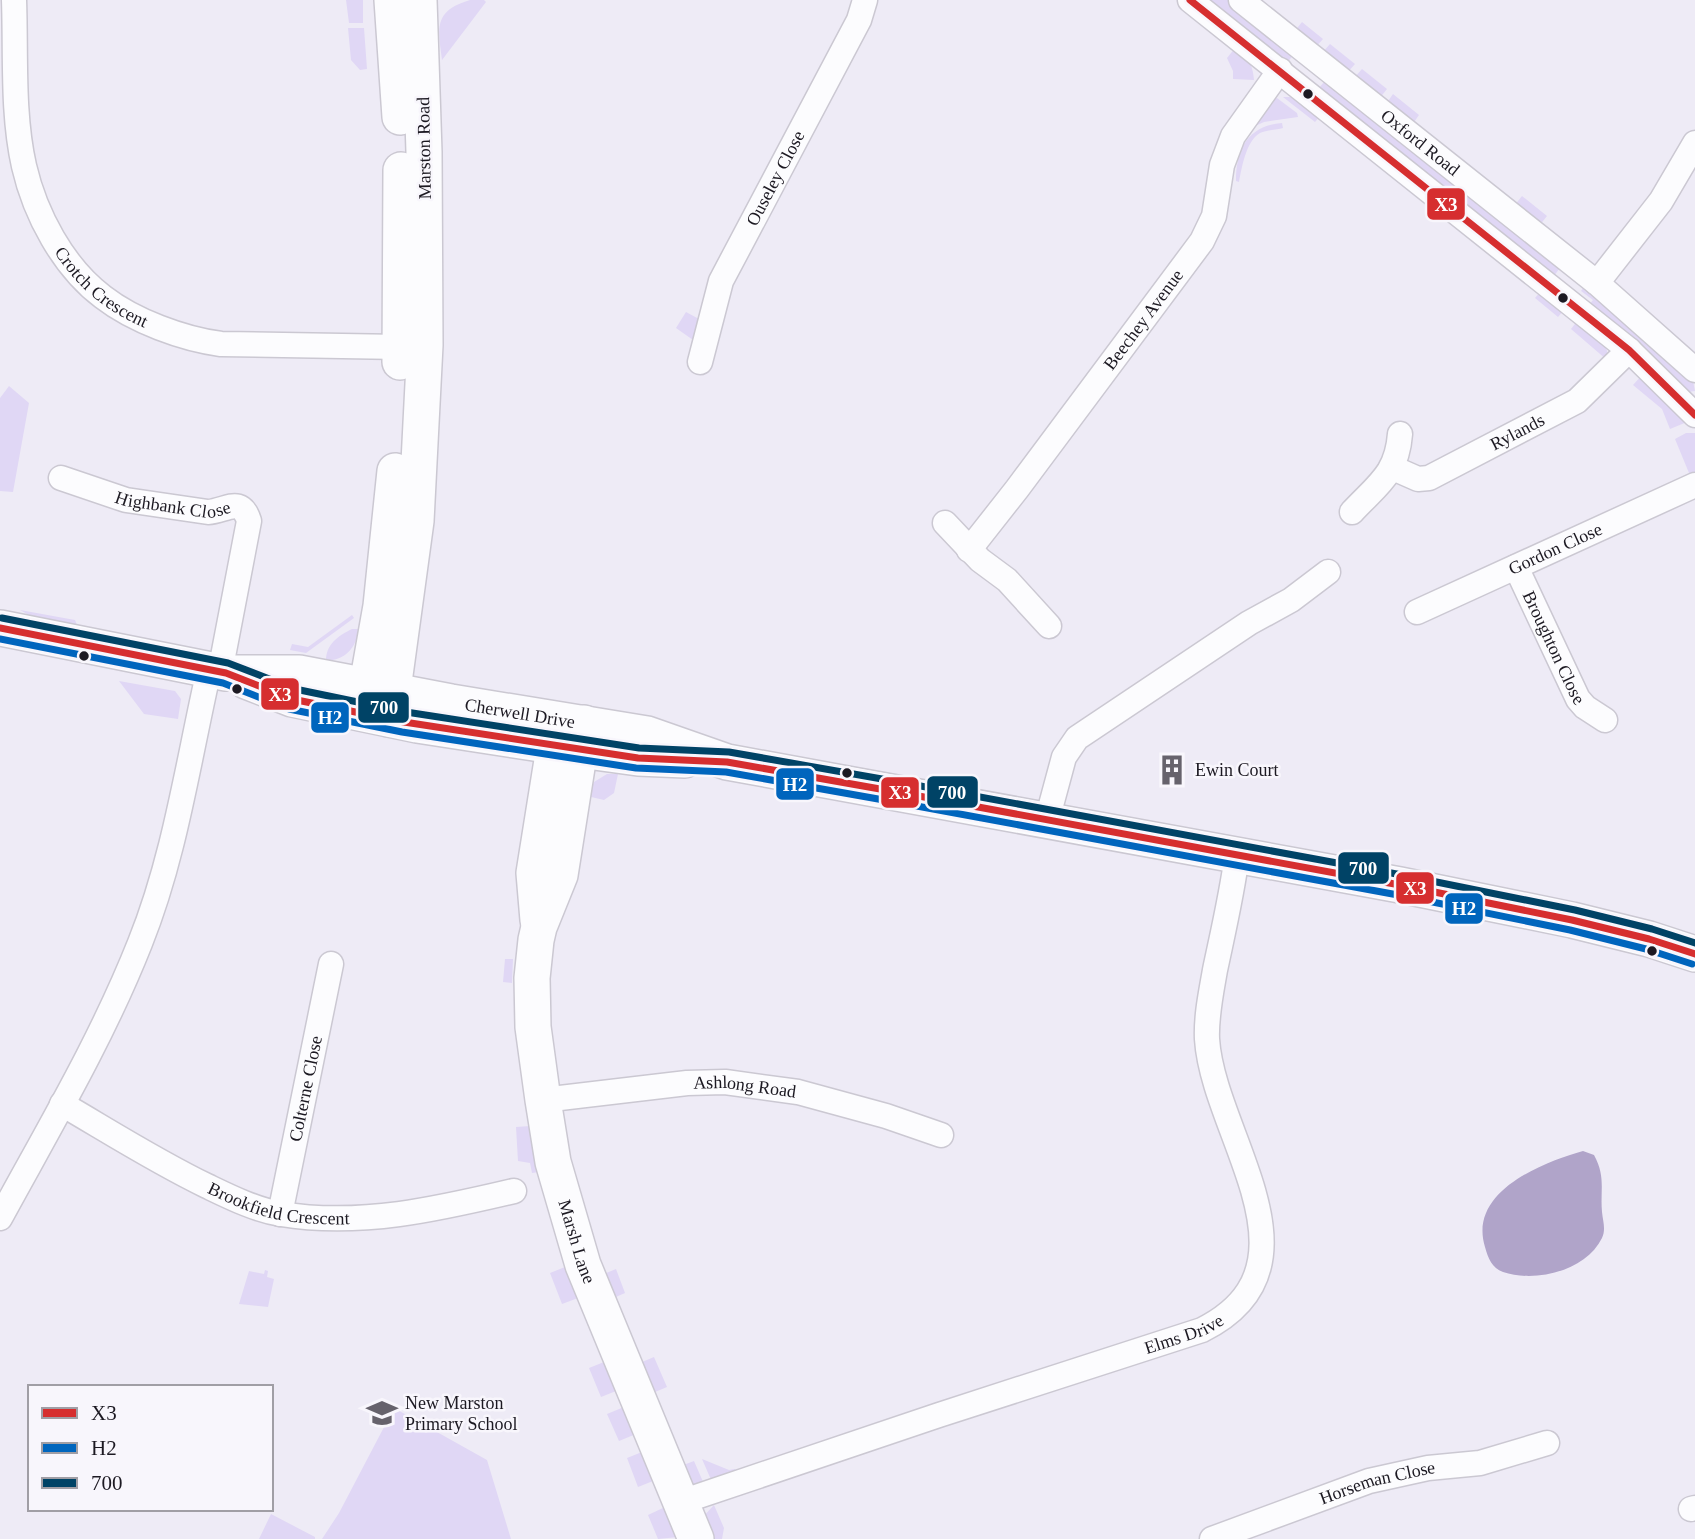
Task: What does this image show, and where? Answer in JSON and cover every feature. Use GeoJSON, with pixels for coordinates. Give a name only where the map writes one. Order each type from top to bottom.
{"type":"FeatureCollection","features":[{"type":"Feature","properties":{"kind":"main road","name":"Marston Road"},"geometry":{"type":"LineString","coordinates":[[392,0],[401,159],[414,295],[401,347],[406,491]]}},
{"type":"Feature","properties":{"kind":"main road","name":"Marston Road"},"geometry":{"type":"LineString","coordinates":[[383,706],[381,606],[406,491],[414,295],[419,0]]}},
{"type":"Feature","properties":{"kind":"main road","name":"Cherwell Drive"},"geometry":{"type":"LineString","coordinates":[[0,628],[218,672],[299,673],[383,706],[569,735],[646,734],[727,762]]}},
{"type":"Feature","properties":{"kind":"main road","name":"Cherwell Drive"},"geometry":{"type":"LineString","coordinates":[[569,735],[625,756],[727,762],[1237,855],[1572,920],[1649,939],[1695,954]]}},
{"type":"Feature","properties":{"kind":"main road","name":"Marsh Lane"},"geometry":{"type":"LineString","coordinates":[[569,735],[556,823],[534,873],[539,927],[533,978],[533,1027],[543,1100],[553,1162],[583,1265],[696,1539]]}},
{"type":"Feature","properties":{"kind":"street","name":"Crotch Crescent"},"geometry":{"type":"LineString","coordinates":[[14,0],[18,127],[24,166],[37,204],[55,241],[80,275],[103,298],[156,327],[199,341],[221,344],[401,347]]}},
{"type":"Feature","properties":{"kind":"street","name":"Ouseley Close"},"geometry":{"type":"LineString","coordinates":[[700,362],[722,281],[859,20],[865,0]]}},
{"type":"Feature","properties":{"kind":"street","name":"Oxford Road"},"geometry":{"type":"LineString","coordinates":[[1191,0],[1629,350],[1695,415]]}},
{"type":"Feature","properties":{"kind":"street","name":"Oxford Road"},"geometry":{"type":"LineString","coordinates":[[1252,3],[1597,283],[1695,370]]}},
{"type":"Feature","properties":{"kind":"street","name":"Beechey Avenue"},"geometry":{"type":"LineString","coordinates":[[969,550],[1202,241],[1213,216],[1222,165],[1233,136],[1280,70]]}},
{"type":"Feature","properties":{"kind":"street"},"geometry":{"type":"LineString","coordinates":[[1597,283],[1661,201],[1695,143]]}},
{"type":"Feature","properties":{"kind":"street","name":"Rylands"},"geometry":{"type":"LineString","coordinates":[[1393,468],[1418,479],[1429,478],[1577,401],[1629,350]]}},
{"type":"Feature","properties":{"kind":"street"},"geometry":{"type":"LineString","coordinates":[[1352,512],[1393,468],[1399,452],[1400,434]]}},
{"type":"Feature","properties":{"kind":"street","name":"Highbank Close"},"geometry":{"type":"LineString","coordinates":[[0,1218],[62,1104],[141,942],[156,900],[218,672],[249,521],[239,506],[232,505],[217,512],[208,512],[127,500],[61,478]]}},
{"type":"Feature","properties":{"kind":"street","name":"Gordon Close"},"geometry":{"type":"LineString","coordinates":[[1417,612],[1695,485]]}},
{"type":"Feature","properties":{"kind":"street"},"geometry":{"type":"LineString","coordinates":[[944,523],[969,550],[1007,580],[1049,626]]}},
{"type":"Feature","properties":{"kind":"street","name":"Broughton Close"},"geometry":{"type":"LineString","coordinates":[[1516,567],[1578,699],[1585,708],[1605,720]]}},
{"type":"Feature","properties":{"kind":"street"},"geometry":{"type":"LineString","coordinates":[[1047,820],[1064,757],[1077,738],[1249,623],[1291,600],[1328,572]]}},
{"type":"Feature","properties":{"kind":"street","name":"Elms Drive"},"geometry":{"type":"LineString","coordinates":[[681,1502],[1202,1330],[1226,1316],[1245,1297],[1257,1275],[1262,1258],[1263,1237],[1212,1066],[1207,1040],[1212,988],[1237,855]]}},
{"type":"Feature","properties":{"kind":"street","name":"Colterne Close"},"geometry":{"type":"LineString","coordinates":[[280,1214],[331,964]]}},
{"type":"Feature","properties":{"kind":"street","name":"Ashlong Road"},"geometry":{"type":"LineString","coordinates":[[543,1100],[687,1083],[725,1082],[798,1092],[886,1116],[941,1135]]}},
{"type":"Feature","properties":{"kind":"street","name":"Brookfield Crescent"},"geometry":{"type":"LineString","coordinates":[[62,1104],[192,1178],[243,1202],[280,1214],[329,1218],[407,1214],[514,1191]]}},
{"type":"Feature","properties":{"kind":"street","name":"Horseman Close"},"geometry":{"type":"LineString","coordinates":[[1212,1539],[1369,1481],[1428,1468],[1480,1463],[1547,1443]]}},
{"type":"Feature","properties":{"kind":"shaded area"},"geometry":{"type":"Polygon","coordinates":[[[346,0],[363,0],[363,23],[349,23],[346,0]]]}},
{"type":"Feature","properties":{"kind":"shaded area"},"geometry":{"type":"Polygon","coordinates":[[[470,0],[486,2],[442,60],[439,30],[444,15],[458,4],[470,0]]]}},
{"type":"Feature","properties":{"kind":"shaded area"},"geometry":{"type":"Polygon","coordinates":[[[1210,0],[1229,0],[1295,53],[1286,64],[1210,0]]]}},
{"type":"Feature","properties":{"kind":"shaded area"},"geometry":{"type":"Polygon","coordinates":[[[1302,22],[1323,39],[1315,48],[1294,32],[1302,22]]]}},
{"type":"Feature","properties":{"kind":"shaded area"},"geometry":{"type":"Polygon","coordinates":[[[348,28],[364,28],[367,69],[360,70],[351,60],[348,28]]]}},
{"type":"Feature","properties":{"kind":"shaded area"},"geometry":{"type":"Polygon","coordinates":[[[1330,44],[1355,64],[1347,73],[1322,53],[1330,44]]]}},
{"type":"Feature","properties":{"kind":"shaded area"},"geometry":{"type":"Polygon","coordinates":[[[1235,48],[1249,62],[1254,80],[1233,79],[1233,71],[1227,58],[1235,48]]]}},
{"type":"Feature","properties":{"kind":"shaded area"},"geometry":{"type":"Polygon","coordinates":[[[1362,69],[1387,89],[1379,99],[1354,78],[1362,69]]]}},
{"type":"Feature","properties":{"kind":"shaded area"},"geometry":{"type":"Polygon","coordinates":[[[1325,81],[1562,265],[1554,276],[1318,89],[1325,81]]]}},
{"type":"Feature","properties":{"kind":"shaded area"},"geometry":{"type":"Polygon","coordinates":[[[1393,94],[1419,115],[1412,125],[1386,104],[1393,94]]]}},
{"type":"Feature","properties":{"kind":"shaded area"},"geometry":{"type":"Polygon","coordinates":[[[1283,97],[1295,97],[1321,115],[1315,122],[1283,97]]]}},
{"type":"Feature","properties":{"kind":"shaded area"},"geometry":{"type":"Polygon","coordinates":[[[1277,98],[1297,113],[1298,117],[1264,122],[1253,127],[1272,99],[1277,98]]]}},
{"type":"Feature","properties":{"kind":"shaded area"},"geometry":{"type":"Polygon","coordinates":[[[1282,123],[1283,128],[1262,132],[1251,142],[1239,182],[1236,181],[1238,159],[1246,141],[1260,129],[1282,123]]]}},
{"type":"Feature","properties":{"kind":"shaded area"},"geometry":{"type":"Polygon","coordinates":[[[1522,196],[1547,216],[1539,226],[1514,206],[1522,196]]]}},
{"type":"Feature","properties":{"kind":"shaded area"},"geometry":{"type":"Polygon","coordinates":[[[1586,284],[1693,381],[1695,391],[1688,392],[1589,305],[1593,300],[1581,291],[1586,284]]]}},
{"type":"Feature","properties":{"kind":"shaded area"},"geometry":{"type":"Polygon","coordinates":[[[1541,291],[1564,310],[1558,317],[1535,298],[1541,291]]]}},
{"type":"Feature","properties":{"kind":"shaded area"},"geometry":{"type":"Polygon","coordinates":[[[686,312],[699,319],[693,340],[676,328],[686,312]]]}},
{"type":"Feature","properties":{"kind":"shaded area"},"geometry":{"type":"Polygon","coordinates":[[[1578,320],[1603,342],[1607,360],[1571,329],[1578,320]]]}},
{"type":"Feature","properties":{"kind":"shaded area"},"geometry":{"type":"Polygon","coordinates":[[[1643,374],[1687,422],[1670,429],[1662,409],[1633,385],[1643,374]]]}},
{"type":"Feature","properties":{"kind":"shaded area"},"geometry":{"type":"Polygon","coordinates":[[[9,386],[29,403],[13,492],[0,491],[0,398],[9,386]]]}},
{"type":"Feature","properties":{"kind":"shaded area"},"geometry":{"type":"Polygon","coordinates":[[[1686,433],[1695,433],[1695,475],[1689,473],[1675,439],[1686,433]]]}},
{"type":"Feature","properties":{"kind":"shaded area"},"geometry":{"type":"Polygon","coordinates":[[[20,610],[75,620],[77,625],[74,629],[52,628],[20,610]]]}},
{"type":"Feature","properties":{"kind":"shaded area"},"geometry":{"type":"Polygon","coordinates":[[[352,615],[354,618],[306,653],[290,650],[292,644],[308,647],[352,615]]]}},
{"type":"Feature","properties":{"kind":"shaded area"},"geometry":{"type":"Polygon","coordinates":[[[352,629],[358,629],[349,652],[326,661],[328,650],[334,641],[352,629]]]}},
{"type":"Feature","properties":{"kind":"shaded area"},"geometry":{"type":"Polygon","coordinates":[[[119,681],[175,691],[181,699],[178,719],[144,714],[119,681]]]}},
{"type":"Feature","properties":{"kind":"shaded area"},"geometry":{"type":"Polygon","coordinates":[[[607,774],[618,774],[614,793],[604,800],[587,796],[594,782],[607,774]]]}},
{"type":"Feature","properties":{"kind":"shaded area"},"geometry":{"type":"Polygon","coordinates":[[[505,959],[513,959],[512,983],[503,982],[505,959]]]}},
{"type":"Feature","properties":{"kind":"shaded area"},"geometry":{"type":"Polygon","coordinates":[[[530,1126],[539,1172],[532,1173],[530,1163],[518,1161],[516,1127],[530,1126]]]}},
{"type":"Feature","properties":{"kind":"shaded area"},"geometry":{"type":"Polygon","coordinates":[[[1583,1151],[1594,1155],[1601,1177],[1604,1232],[1594,1249],[1572,1266],[1544,1275],[1516,1275],[1496,1268],[1486,1251],[1483,1228],[1487,1210],[1497,1196],[1529,1172],[1583,1151]]]}},
{"type":"Feature","properties":{"kind":"shaded area"},"geometry":{"type":"Polygon","coordinates":[[[565,1267],[578,1298],[562,1304],[550,1273],[565,1267]]]}},
{"type":"Feature","properties":{"kind":"shaded area"},"geometry":{"type":"Polygon","coordinates":[[[616,1269],[625,1293],[609,1300],[599,1276],[616,1269]]]}},
{"type":"Feature","properties":{"kind":"shaded area"},"geometry":{"type":"Polygon","coordinates":[[[265,1270],[268,1271],[267,1277],[274,1279],[268,1307],[239,1304],[249,1271],[264,1274],[265,1270]]]}},
{"type":"Feature","properties":{"kind":"shaded area"},"geometry":{"type":"Polygon","coordinates":[[[654,1357],[667,1387],[648,1395],[635,1365],[654,1357]]]}},
{"type":"Feature","properties":{"kind":"shaded area"},"geometry":{"type":"Polygon","coordinates":[[[604,1362],[616,1391],[601,1397],[589,1368],[604,1362]]]}},
{"type":"Feature","properties":{"kind":"shaded area"},"geometry":{"type":"Polygon","coordinates":[[[624,1407],[636,1434],[619,1441],[607,1414],[624,1407]]]}},
{"type":"Feature","properties":{"kind":"shaded area"},"geometry":{"type":"Polygon","coordinates":[[[394,1408],[487,1460],[511,1539],[322,1539],[339,1513],[394,1408]]]}},
{"type":"Feature","properties":{"kind":"shaded area"},"geometry":{"type":"Polygon","coordinates":[[[642,1452],[653,1481],[638,1487],[627,1458],[642,1452]]]}},
{"type":"Feature","properties":{"kind":"shaded area"},"geometry":{"type":"Polygon","coordinates":[[[702,1459],[729,1470],[735,1469],[737,1474],[712,1482],[702,1459]]]}},
{"type":"Feature","properties":{"kind":"shaded area"},"geometry":{"type":"Polygon","coordinates":[[[694,1461],[704,1484],[696,1486],[688,1485],[678,1467],[694,1461]]]}},
{"type":"Feature","properties":{"kind":"shaded area"},"geometry":{"type":"Polygon","coordinates":[[[714,1505],[724,1528],[722,1539],[707,1539],[701,1519],[714,1505]]]}},
{"type":"Feature","properties":{"kind":"shaded area"},"geometry":{"type":"Polygon","coordinates":[[[665,1507],[678,1537],[658,1539],[648,1515],[665,1507]]]}},
{"type":"Feature","properties":{"kind":"shaded area"},"geometry":{"type":"Polygon","coordinates":[[[271,1514],[315,1537],[315,1539],[259,1539],[271,1514]]]}},
{"type":"Feature","properties":{"kind":"transit line","name":"X3"},"geometry":{"type":"LineString","coordinates":[[1190,0],[1629,350],[1695,415]]}},
{"type":"Feature","properties":{"kind":"transit line","name":"700"},"geometry":{"type":"LineString","coordinates":[[2,618],[228,663],[295,689],[406,712],[639,748],[729,752],[899,782],[1402,875],[1575,910],[1695,943]]}},
{"type":"Feature","properties":{"kind":"transit line","name":"X3"},"geometry":{"type":"LineString","coordinates":[[0,628],[226,673],[292,699],[404,722],[638,758],[727,762],[897,792],[1400,885],[1572,920],[1649,939],[1695,954]]}},
{"type":"Feature","properties":{"kind":"transit line","name":"H2"},"geometry":{"type":"LineString","coordinates":[[0,639],[223,683],[289,709],[402,732],[636,768],[726,772],[895,802],[1398,895],[1570,930],[1646,949],[1692,964]]}},
{"type":"Feature","properties":{"kind":"place","name":"Ewin Court"},"geometry":{"type":"Point","coordinates":[1172,770]}},
{"type":"Feature","properties":{"kind":"place","name":"New Marston Primary School"},"geometry":{"type":"Point","coordinates":[382,1413]}}]}
